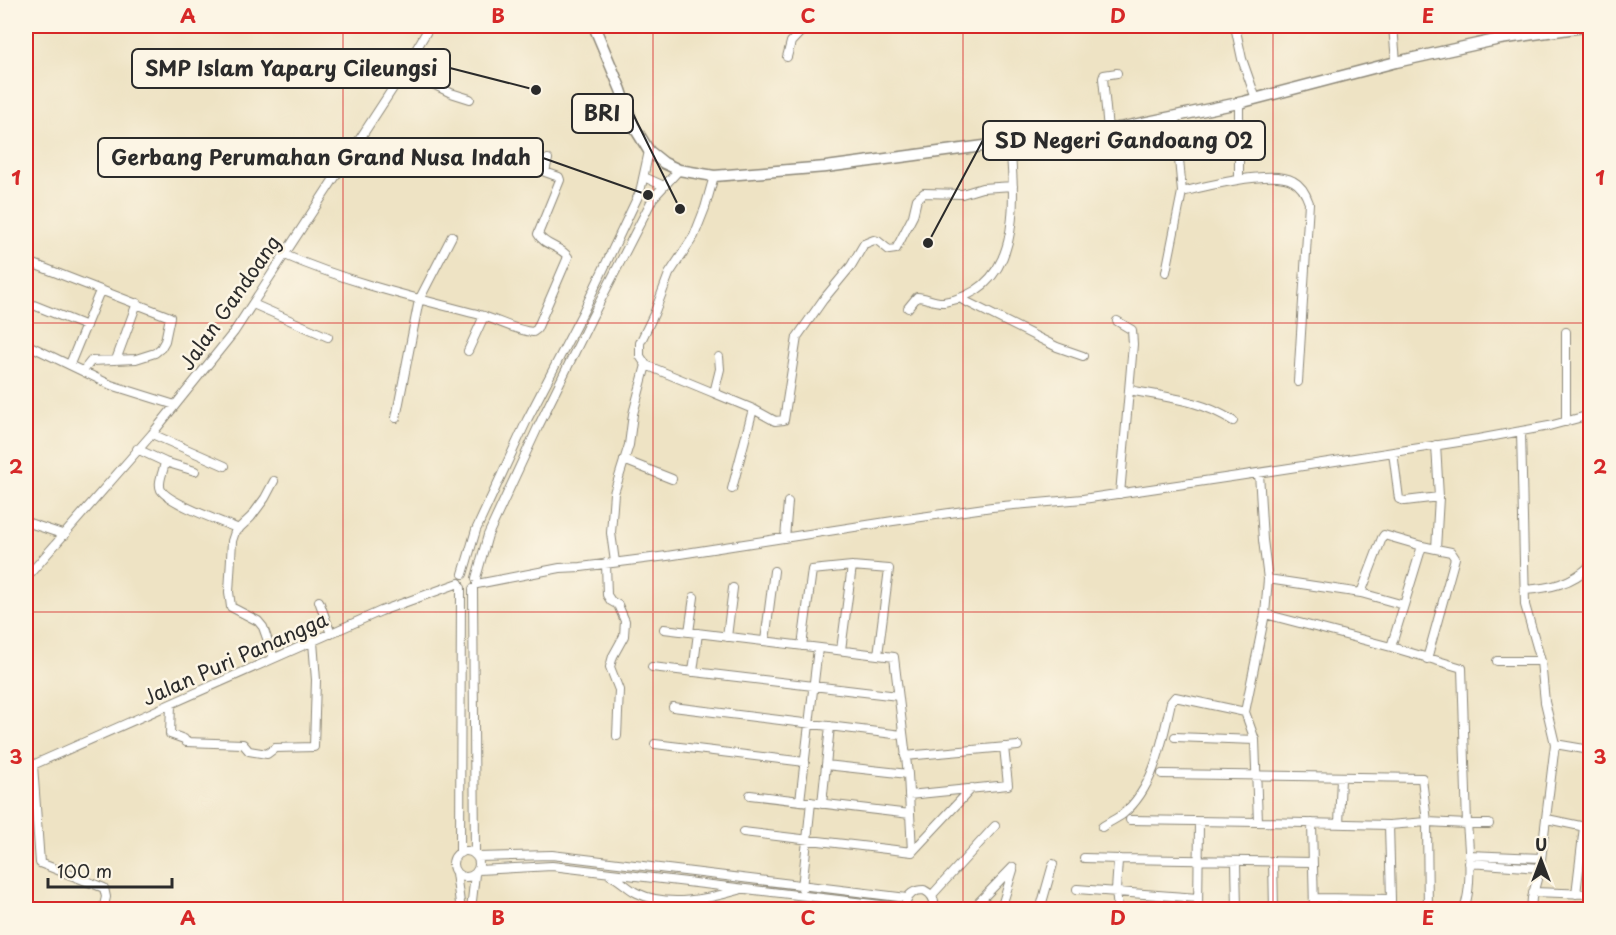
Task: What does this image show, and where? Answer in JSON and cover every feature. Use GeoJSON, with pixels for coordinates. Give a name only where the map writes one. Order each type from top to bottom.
{"type":"FeatureCollection","features":[{"type":"Feature","properties":{"kind":"main road"},"geometry":{"type":"LineString","coordinates":[[594,26],[633,125],[649,151],[664,163],[679,170],[714,176],[826,167],[1108,129],[1256,99],[1396,62],[1500,39],[1590,26]]}},
{"type":"Feature","properties":{"kind":"street","name":"Jalan Gandoang"},"geometry":{"type":"LineString","coordinates":[[26,578],[152,434],[228,340],[285,255],[430,26]]}},
{"type":"Feature","properties":{"kind":"street"},"geometry":{"type":"LineString","coordinates":[[787,57],[791,42],[806,26]]}},
{"type":"Feature","properties":{"kind":"street"},"geometry":{"type":"LineString","coordinates":[[1235,26],[1242,59],[1256,99]]}},
{"type":"Feature","properties":{"kind":"street"},"geometry":{"type":"LineString","coordinates":[[1393,26],[1396,62]]}},
{"type":"Feature","properties":{"kind":"street"},"geometry":{"type":"LineString","coordinates":[[1500,39],[1504,26]]}},
{"type":"Feature","properties":{"kind":"street"},"geometry":{"type":"LineString","coordinates":[[404,70],[451,93],[471,99]]}},
{"type":"Feature","properties":{"kind":"street"},"geometry":{"type":"LineString","coordinates":[[1108,129],[1103,78],[1104,75],[1117,73]]}},
{"type":"Feature","properties":{"kind":"street"},"geometry":{"type":"LineString","coordinates":[[1239,102],[1239,178]]}},
{"type":"Feature","properties":{"kind":"street"},"geometry":{"type":"LineString","coordinates":[[1166,272],[1182,192],[1175,116]]}},
{"type":"Feature","properties":{"kind":"street"},"geometry":{"type":"LineString","coordinates":[[908,308],[917,297],[938,302],[959,298],[980,288],[995,275],[1006,250],[1013,208],[1010,142]]}},
{"type":"Feature","properties":{"kind":"street"},"geometry":{"type":"LineString","coordinates":[[460,853],[461,582],[476,530],[527,420],[583,312],[640,192],[649,151]]}},
{"type":"Feature","properties":{"kind":"street"},"geometry":{"type":"LineString","coordinates":[[285,255],[324,270],[419,300],[484,316],[533,332],[537,329],[568,257],[566,252],[541,240],[538,234],[561,180],[545,172],[548,159]]}},
{"type":"Feature","properties":{"kind":"street"},"geometry":{"type":"LineString","coordinates":[[471,909],[479,865],[476,856],[475,584],[488,536],[538,427],[653,198],[679,170]]}},
{"type":"Feature","properties":{"kind":"street"},"geometry":{"type":"LineString","coordinates":[[714,176],[694,236],[669,274],[640,344],[640,356],[646,365],[753,409],[775,422],[784,420],[797,338],[823,300],[851,266],[864,244],[874,240],[889,249],[896,249],[908,229],[920,195],[928,192],[962,194],[982,188],[1013,186]]}},
{"type":"Feature","properties":{"kind":"street"},"geometry":{"type":"LineString","coordinates":[[644,177],[664,186]]}},
{"type":"Feature","properties":{"kind":"street"},"geometry":{"type":"LineString","coordinates":[[1182,192],[1239,178],[1291,179],[1306,194],[1309,203],[1298,382]]}},
{"type":"Feature","properties":{"kind":"street"},"geometry":{"type":"LineString","coordinates":[[396,418],[419,300],[452,236]]}},
{"type":"Feature","properties":{"kind":"street"},"geometry":{"type":"LineString","coordinates":[[26,261],[170,317],[165,341],[155,353],[136,359],[94,361],[88,363],[83,371]]}},
{"type":"Feature","properties":{"kind":"street"},"geometry":{"type":"LineString","coordinates":[[70,364],[100,291]]}},
{"type":"Feature","properties":{"kind":"street"},"geometry":{"type":"LineString","coordinates":[[959,298],[1057,347],[1083,356]]}},
{"type":"Feature","properties":{"kind":"street"},"geometry":{"type":"LineString","coordinates":[[26,302],[86,326]]}},
{"type":"Feature","properties":{"kind":"street"},"geometry":{"type":"LineString","coordinates":[[116,360],[137,303]]}},
{"type":"Feature","properties":{"kind":"street"},"geometry":{"type":"LineString","coordinates":[[252,304],[328,338]]}},
{"type":"Feature","properties":{"kind":"street"},"geometry":{"type":"LineString","coordinates":[[583,312],[592,317]]}},
{"type":"Feature","properties":{"kind":"street"},"geometry":{"type":"LineString","coordinates":[[468,351],[484,316]]}},
{"type":"Feature","properties":{"kind":"street"},"geometry":{"type":"LineString","coordinates":[[1118,321],[1132,330],[1133,357],[1120,494]]}},
{"type":"Feature","properties":{"kind":"street"},"geometry":{"type":"LineString","coordinates":[[1566,333],[1566,422]]}},
{"type":"Feature","properties":{"kind":"street"},"geometry":{"type":"LineString","coordinates":[[26,344],[111,385],[175,405]]}},
{"type":"Feature","properties":{"kind":"street"},"geometry":{"type":"LineString","coordinates":[[77,351],[88,363]]}},
{"type":"Feature","properties":{"kind":"street"},"geometry":{"type":"LineString","coordinates":[[714,393],[720,369],[720,357]]}},
{"type":"Feature","properties":{"kind":"street"},"geometry":{"type":"LineString","coordinates":[[617,736],[618,690],[610,667],[624,636],[625,621],[618,605],[607,595],[611,562],[611,521],[614,493],[630,445],[633,414],[646,365]]}},
{"type":"Feature","properties":{"kind":"street"},"geometry":{"type":"LineString","coordinates":[[1129,390],[1201,404],[1233,421]]}},
{"type":"Feature","properties":{"kind":"street"},"geometry":{"type":"LineString","coordinates":[[732,489],[753,409]]}},
{"type":"Feature","properties":{"kind":"street"},"geometry":{"type":"LineString","coordinates":[[461,582],[467,591],[475,584],[561,568],[667,556],[992,507],[1120,494],[1436,445],[1566,422],[1590,415]]}},
{"type":"Feature","properties":{"kind":"street"},"geometry":{"type":"LineString","coordinates":[[527,420],[538,427]]}},
{"type":"Feature","properties":{"kind":"street"},"geometry":{"type":"LineString","coordinates":[[1521,430],[1526,605],[1541,662],[1545,702],[1555,744],[1540,868],[1531,909]]}},
{"type":"Feature","properties":{"kind":"street"},"geometry":{"type":"LineString","coordinates":[[152,434],[225,466]]}},
{"type":"Feature","properties":{"kind":"street"},"geometry":{"type":"LineString","coordinates":[[1436,445],[1439,497],[1436,549]]}},
{"type":"Feature","properties":{"kind":"street"},"geometry":{"type":"LineString","coordinates":[[137,449],[165,462],[195,471]]}},
{"type":"Feature","properties":{"kind":"street"},"geometry":{"type":"LineString","coordinates":[[1393,452],[1399,499],[1405,501],[1439,497]]}},
{"type":"Feature","properties":{"kind":"street"},"geometry":{"type":"LineString","coordinates":[[624,460],[672,479]]}},
{"type":"Feature","properties":{"kind":"street"},"geometry":{"type":"LineString","coordinates":[[165,462],[159,482],[161,490],[170,499],[238,529]]}},
{"type":"Feature","properties":{"kind":"street"},"geometry":{"type":"LineString","coordinates":[[1258,822],[1255,740],[1245,712],[1265,614],[1268,579],[1259,473]]}},
{"type":"Feature","properties":{"kind":"street"},"geometry":{"type":"LineString","coordinates":[[274,481],[272,489],[251,518],[238,529],[232,541],[229,603],[231,607],[258,621],[263,627],[274,658]]}},
{"type":"Feature","properties":{"kind":"street"},"geometry":{"type":"LineString","coordinates":[[786,538],[788,502]]}},
{"type":"Feature","properties":{"kind":"street"},"geometry":{"type":"LineString","coordinates":[[26,522],[65,535]]}},
{"type":"Feature","properties":{"kind":"street"},"geometry":{"type":"LineString","coordinates":[[1361,593],[1384,535],[1451,552],[1455,558],[1427,659]]}},
{"type":"Feature","properties":{"kind":"street"},"geometry":{"type":"LineString","coordinates":[[1391,647],[1422,546]]}},
{"type":"Feature","properties":{"kind":"street"},"geometry":{"type":"LineString","coordinates":[[841,650],[852,566]]}},
{"type":"Feature","properties":{"kind":"street"},"geometry":{"type":"LineString","coordinates":[[802,646],[812,570],[852,566],[889,569],[878,655]]}},
{"type":"Feature","properties":{"kind":"street"},"geometry":{"type":"LineString","coordinates":[[1525,590],[1544,589],[1572,581],[1590,566]]}},
{"type":"Feature","properties":{"kind":"street"},"geometry":{"type":"LineString","coordinates":[[765,641],[774,571]]}},
{"type":"Feature","properties":{"kind":"street"},"geometry":{"type":"LineString","coordinates":[[461,582],[469,573],[475,584]]}},
{"type":"Feature","properties":{"kind":"street"},"geometry":{"type":"LineString","coordinates":[[1268,579],[1361,593],[1404,605]]}},
{"type":"Feature","properties":{"kind":"street","name":"Jalan Puri Panangga"},"geometry":{"type":"LineString","coordinates":[[29,767],[402,602],[461,582]]}},
{"type":"Feature","properties":{"kind":"street"},"geometry":{"type":"LineString","coordinates":[[727,637],[733,588]]}},
{"type":"Feature","properties":{"kind":"street"},"geometry":{"type":"LineString","coordinates":[[693,672],[694,597]]}},
{"type":"Feature","properties":{"kind":"street"},"geometry":{"type":"LineString","coordinates":[[319,601],[331,634]]}},
{"type":"Feature","properties":{"kind":"street"},"geometry":{"type":"LineString","coordinates":[[1265,614],[1391,647],[1462,669],[1469,859],[1466,900],[1462,909]]}},
{"type":"Feature","properties":{"kind":"street"},"geometry":{"type":"LineString","coordinates":[[664,629],[894,657],[908,774],[912,852]]}},
{"type":"Feature","properties":{"kind":"street"},"geometry":{"type":"LineString","coordinates":[[171,704],[170,734],[186,742],[243,744],[249,751],[267,754],[275,748],[314,747],[316,680],[313,642]]}},
{"type":"Feature","properties":{"kind":"street"},"geometry":{"type":"LineString","coordinates":[[800,801],[818,648]]}},
{"type":"Feature","properties":{"kind":"street"},"geometry":{"type":"LineString","coordinates":[[1497,661],[1541,662]]}},
{"type":"Feature","properties":{"kind":"street"},"geometry":{"type":"LineString","coordinates":[[652,667],[898,696]]}},
{"type":"Feature","properties":{"kind":"street"},"geometry":{"type":"LineString","coordinates":[[1102,827],[1123,814],[1146,787],[1174,697],[1179,696],[1245,712]]}},
{"type":"Feature","properties":{"kind":"street"},"geometry":{"type":"LineString","coordinates":[[673,707],[902,735]]}},
{"type":"Feature","properties":{"kind":"street"},"geometry":{"type":"LineString","coordinates":[[822,804],[830,726]]}},
{"type":"Feature","properties":{"kind":"street"},"geometry":{"type":"LineString","coordinates":[[1175,737],[1255,740]]}},
{"type":"Feature","properties":{"kind":"street"},"geometry":{"type":"LineString","coordinates":[[655,744],[805,762]]}},
{"type":"Feature","properties":{"kind":"street"},"geometry":{"type":"LineString","coordinates":[[1555,744],[1590,750]]}},
{"type":"Feature","properties":{"kind":"street"},"geometry":{"type":"LineString","coordinates":[[905,756],[1018,746]]}},
{"type":"Feature","properties":{"kind":"street"},"geometry":{"type":"LineString","coordinates":[[909,795],[1008,785],[1004,747]]}},
{"type":"Feature","properties":{"kind":"street"},"geometry":{"type":"LineString","coordinates":[[826,765],[908,774]]}},
{"type":"Feature","properties":{"kind":"street"},"geometry":{"type":"LineString","coordinates":[[29,767],[40,863],[104,888],[106,897],[103,909]]}},
{"type":"Feature","properties":{"kind":"street"},"geometry":{"type":"LineString","coordinates":[[1162,774],[1422,778],[1427,822],[1428,909]]}},
{"type":"Feature","properties":{"kind":"street"},"geometry":{"type":"LineString","coordinates":[[1339,824],[1341,778]]}},
{"type":"Feature","properties":{"kind":"street"},"geometry":{"type":"LineString","coordinates":[[912,852],[972,789]]}},
{"type":"Feature","properties":{"kind":"street"},"geometry":{"type":"LineString","coordinates":[[750,795],[910,814]]}},
{"type":"Feature","properties":{"kind":"street"},"geometry":{"type":"LineString","coordinates":[[801,895],[811,802]]}},
{"type":"Feature","properties":{"kind":"street"},"geometry":{"type":"LineString","coordinates":[[1547,819],[1587,828],[1576,894]]}},
{"type":"Feature","properties":{"kind":"street"},"geometry":{"type":"LineString","coordinates":[[1130,820],[1389,825],[1427,822],[1489,824]]}},
{"type":"Feature","properties":{"kind":"street"},"geometry":{"type":"LineString","coordinates":[[1198,909],[1199,822]]}},
{"type":"Feature","properties":{"kind":"street"},"geometry":{"type":"LineString","coordinates":[[1312,823],[1314,909]]}},
{"type":"Feature","properties":{"kind":"street"},"geometry":{"type":"LineString","coordinates":[[1389,825],[1391,909]]}},
{"type":"Feature","properties":{"kind":"street"},"geometry":{"type":"LineString","coordinates":[[932,895],[995,826]]}},
{"type":"Feature","properties":{"kind":"street"},"geometry":{"type":"LineString","coordinates":[[743,832],[912,852]]}},
{"type":"Feature","properties":{"kind":"street"},"geometry":{"type":"LineString","coordinates":[[458,909],[453,861],[465,851],[476,856],[552,855],[907,898]]}},
{"type":"Feature","properties":{"kind":"street"},"geometry":{"type":"LineString","coordinates":[[1084,858],[1312,862]]}},
{"type":"Feature","properties":{"kind":"street"},"geometry":{"type":"LineString","coordinates":[[1469,859],[1541,858]]}},
{"type":"Feature","properties":{"kind":"street"},"geometry":{"type":"LineString","coordinates":[[1118,909],[1116,890],[1120,859]]}},
{"type":"Feature","properties":{"kind":"street"},"geometry":{"type":"LineString","coordinates":[[1469,859],[1540,868]]}},
{"type":"Feature","properties":{"kind":"street"},"geometry":{"type":"LineString","coordinates":[[603,872],[604,861]]}},
{"type":"Feature","properties":{"kind":"street"},"geometry":{"type":"LineString","coordinates":[[1273,861],[1274,909]]}},
{"type":"Feature","properties":{"kind":"street"},"geometry":{"type":"LineString","coordinates":[[1236,862],[1237,909]]}},
{"type":"Feature","properties":{"kind":"street"},"geometry":{"type":"LineString","coordinates":[[1040,909],[1053,864]]}},
{"type":"Feature","properties":{"kind":"street"},"geometry":{"type":"LineString","coordinates":[[456,873],[465,877],[476,872],[552,866],[907,909],[907,898],[914,891],[924,890],[932,895],[934,909]]}},
{"type":"Feature","properties":{"kind":"street"},"geometry":{"type":"LineString","coordinates":[[1014,867],[1001,909],[982,905],[973,907],[1014,867]]}},
{"type":"Feature","properties":{"kind":"street"},"geometry":{"type":"LineString","coordinates":[[603,872],[619,879],[640,894],[653,898],[689,901],[706,899],[743,888]]}},
{"type":"Feature","properties":{"kind":"street"},"geometry":{"type":"LineString","coordinates":[[1077,889],[1116,890],[1198,898]]}},
{"type":"Feature","properties":{"kind":"street"},"geometry":{"type":"LineString","coordinates":[[1533,892],[1590,894]]}},
{"type":"Feature","properties":{"kind":"street"},"geometry":{"type":"LineString","coordinates":[[1314,898],[1391,899]]}},
{"type":"Feature","properties":{"kind":"street"},"geometry":{"type":"LineString","coordinates":[[1352,898],[1352,909]]}},
{"type":"Feature","properties":{"kind":"waterway"},"geometry":{"type":"LineString","coordinates":[[1537,910],[1590,899]]}},
{"type":"Feature","properties":{"kind":"place","name":"SMP Islam Yapary Cileungsi"},"geometry":{"type":"Point","coordinates":[536,90]}},
{"type":"Feature","properties":{"kind":"place","name":"Gerbang Perumahan Grand Nusa Indah"},"geometry":{"type":"Point","coordinates":[648,195]}},
{"type":"Feature","properties":{"kind":"place","name":"BRI"},"geometry":{"type":"Point","coordinates":[680,209]}},
{"type":"Feature","properties":{"kind":"place","name":"SD Negeri Gandoang 02"},"geometry":{"type":"Point","coordinates":[928,243]}}]}
